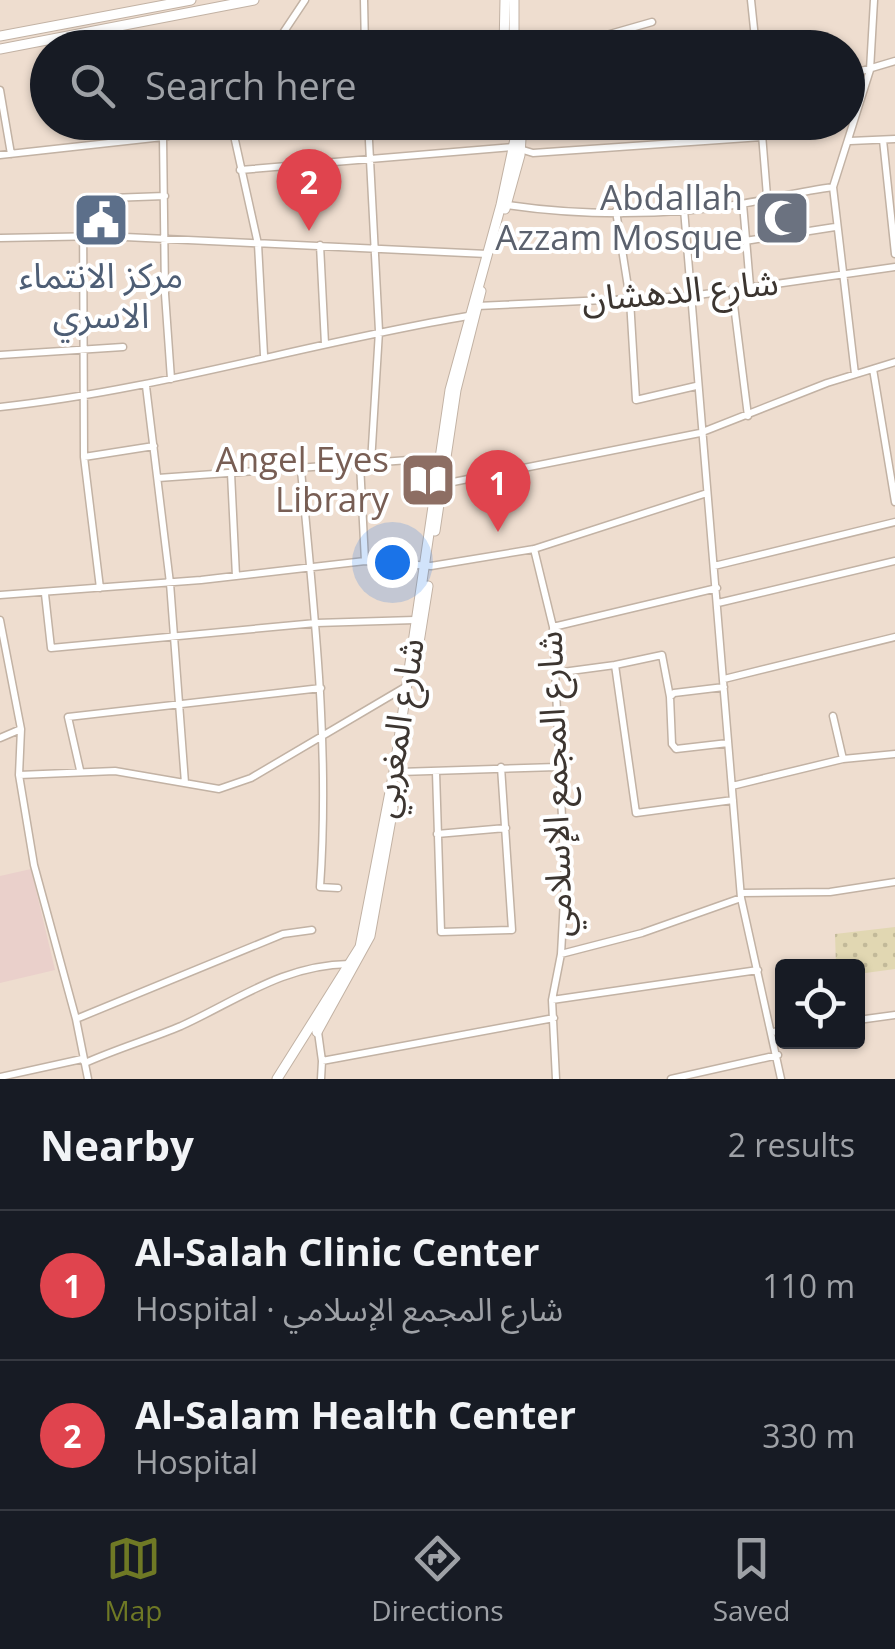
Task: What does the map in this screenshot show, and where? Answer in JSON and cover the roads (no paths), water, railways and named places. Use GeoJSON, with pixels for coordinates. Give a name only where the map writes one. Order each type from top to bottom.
{"type":"FeatureCollection","features":[{"type":"Feature","properties":{"kind":"main road"},"geometry":{"type":"LineString","coordinates":[[114,0],[122,8],[123,24]]}},
{"type":"Feature","properties":{"kind":"main road"},"geometry":{"type":"LineString","coordinates":[[0,36],[122,8],[191,0]]}},
{"type":"Feature","properties":{"kind":"main road"},"geometry":{"type":"LineString","coordinates":[[95,30],[254,0]]}},
{"type":"Feature","properties":{"kind":"main road"},"geometry":{"type":"LineString","coordinates":[[504,30],[505,0]]}},
{"type":"Feature","properties":{"kind":"main road"},"geometry":{"type":"LineString","coordinates":[[514,0],[514,30]]}},
{"type":"Feature","properties":{"kind":"main road"},"geometry":{"type":"LineString","coordinates":[[0,50],[30,44]]}},
{"type":"Feature","properties":{"kind":"main road","name":"شارع المغربي"},"geometry":{"type":"LineString","coordinates":[[280,1079],[360,947],[407,686],[415,620],[428,565],[437,458],[468,316],[517,148],[516,140]]}},
{"type":"Feature","properties":{"kind":"main road","name":"شارع المغربي"},"geometry":{"type":"LineString","coordinates":[[280,1079],[318,1030],[370,936],[399,772],[456,390],[506,205],[519,140]]}},
{"type":"Feature","properties":{"kind":"street"},"geometry":{"type":"LineString","coordinates":[[285,30],[305,0]]}},
{"type":"Feature","properties":{"kind":"street"},"geometry":{"type":"LineString","coordinates":[[364,0],[365,30]]}},
{"type":"Feature","properties":{"kind":"street"},"geometry":{"type":"LineString","coordinates":[[751,0],[754,30]]}},
{"type":"Feature","properties":{"kind":"street"},"geometry":{"type":"LineString","coordinates":[[865,88],[870,70],[874,0]]}},
{"type":"Feature","properties":{"kind":"street"},"geometry":{"type":"LineString","coordinates":[[624,30],[652,22]]}},
{"type":"Feature","properties":{"kind":"street"},"geometry":{"type":"LineString","coordinates":[[865,71],[895,60]]}},
{"type":"Feature","properties":{"kind":"street"},"geometry":{"type":"LineString","coordinates":[[0,90],[12,154]]}},
{"type":"Feature","properties":{"kind":"street"},"geometry":{"type":"LineString","coordinates":[[855,374],[833,186],[850,142],[895,139]]}},
{"type":"Feature","properties":{"kind":"street"},"geometry":{"type":"LineString","coordinates":[[0,155],[129,140]]}},
{"type":"Feature","properties":{"kind":"street"},"geometry":{"type":"LineString","coordinates":[[163,140],[163,240],[171,379]]}},
{"type":"Feature","properties":{"kind":"street"},"geometry":{"type":"LineString","coordinates":[[234,140],[258,244],[264,355]]}},
{"type":"Feature","properties":{"kind":"street"},"geometry":{"type":"LineString","coordinates":[[370,140],[379,331],[371,463]]}},
{"type":"Feature","properties":{"kind":"street"},"geometry":{"type":"LineString","coordinates":[[240,170],[517,148],[533,153],[719,140]]}},
{"type":"Feature","properties":{"kind":"street"},"geometry":{"type":"LineString","coordinates":[[762,140],[767,196]]}},
{"type":"Feature","properties":{"kind":"street"},"geometry":{"type":"LineString","coordinates":[[883,140],[895,254]]}},
{"type":"Feature","properties":{"kind":"street"},"geometry":{"type":"LineString","coordinates":[[506,205],[556,212],[684,208],[743,204],[767,196],[833,186]]}},
{"type":"Feature","properties":{"kind":"street"},"geometry":{"type":"LineString","coordinates":[[100,588],[84,457],[84,198],[165,196]]}},
{"type":"Feature","properties":{"kind":"street"},"geometry":{"type":"LineString","coordinates":[[743,204],[750,286]]}},
{"type":"Feature","properties":{"kind":"street"},"geometry":{"type":"LineString","coordinates":[[684,208],[741,895],[781,1079]]}},
{"type":"Feature","properties":{"kind":"street"},"geometry":{"type":"LineString","coordinates":[[616,210],[630,300],[636,400],[696,386]]}},
{"type":"Feature","properties":{"kind":"street"},"geometry":{"type":"LineString","coordinates":[[745,240],[836,228]]}},
{"type":"Feature","properties":{"kind":"street"},"geometry":{"type":"LineString","coordinates":[[0,238],[82,236],[487,254]]}},
{"type":"Feature","properties":{"kind":"street"},"geometry":{"type":"LineString","coordinates":[[320,245],[326,344]]}},
{"type":"Feature","properties":{"kind":"street","name":"شارع الدهشان"},"geometry":{"type":"LineString","coordinates":[[477,306],[691,296],[895,267]]}},
{"type":"Feature","properties":{"kind":"street"},"geometry":{"type":"LineString","coordinates":[[732,289],[748,416]]}},
{"type":"Feature","properties":{"kind":"street"},"geometry":{"type":"LineString","coordinates":[[0,407],[146,386],[264,355],[468,316],[477,306]]}},
{"type":"Feature","properties":{"kind":"street"},"geometry":{"type":"LineString","coordinates":[[0,356],[123,348]]}},
{"type":"Feature","properties":{"kind":"street"},"geometry":{"type":"LineString","coordinates":[[443,484],[700,433],[895,362]]}},
{"type":"Feature","properties":{"kind":"street"},"geometry":{"type":"LineString","coordinates":[[872,369],[893,467],[895,502]]}},
{"type":"Feature","properties":{"kind":"street"},"geometry":{"type":"LineString","coordinates":[[146,386],[170,582],[185,784]]}},
{"type":"Feature","properties":{"kind":"street"},"geometry":{"type":"LineString","coordinates":[[84,457],[154,446]]}},
{"type":"Feature","properties":{"kind":"street"},"geometry":{"type":"LineString","coordinates":[[158,478],[437,458]]}},
{"type":"Feature","properties":{"kind":"street"},"geometry":{"type":"LineString","coordinates":[[360,464],[365,561]]}},
{"type":"Feature","properties":{"kind":"street"},"geometry":{"type":"LineString","coordinates":[[301,470],[324,736],[326,802],[320,887],[338,888]]}},
{"type":"Feature","properties":{"kind":"street"},"geometry":{"type":"LineString","coordinates":[[231,473],[236,576]]}},
{"type":"Feature","properties":{"kind":"street"},"geometry":{"type":"LineString","coordinates":[[0,595],[45,594],[365,561],[428,565],[534,549],[707,492]]}},
{"type":"Feature","properties":{"kind":"street"},"geometry":{"type":"LineString","coordinates":[[714,566],[895,522]]}},
{"type":"Feature","properties":{"kind":"street","name":"شارع المجمع الإسلامي"},"geometry":{"type":"LineString","coordinates":[[534,549],[553,627],[565,880],[561,954],[552,1000],[556,1079]]}},
{"type":"Feature","properties":{"kind":"street"},"geometry":{"type":"LineString","coordinates":[[718,603],[895,561]]}},
{"type":"Feature","properties":{"kind":"street"},"geometry":{"type":"LineString","coordinates":[[553,627],[716,588]]}},
{"type":"Feature","properties":{"kind":"street"},"geometry":{"type":"LineString","coordinates":[[45,594],[51,648],[316,622],[415,620]]}},
{"type":"Feature","properties":{"kind":"street"},"geometry":{"type":"LineString","coordinates":[[0,620],[21,729],[19,775],[34,864],[88,1079]]}},
{"type":"Feature","properties":{"kind":"street"},"geometry":{"type":"LineString","coordinates":[[670,698],[674,693],[895,637]]}},
{"type":"Feature","properties":{"kind":"street"},"geometry":{"type":"LineString","coordinates":[[556,673],[662,656],[673,747],[728,743]]}},
{"type":"Feature","properties":{"kind":"street"},"geometry":{"type":"LineString","coordinates":[[615,665],[636,813],[733,800]]}},
{"type":"Feature","properties":{"kind":"street"},"geometry":{"type":"LineString","coordinates":[[19,775],[80,770],[219,789],[324,736],[407,686]]}},
{"type":"Feature","properties":{"kind":"street"},"geometry":{"type":"LineString","coordinates":[[80,770],[68,716],[321,688]]}},
{"type":"Feature","properties":{"kind":"street"},"geometry":{"type":"LineString","coordinates":[[833,716],[843,760]]}},
{"type":"Feature","properties":{"kind":"street"},"geometry":{"type":"LineString","coordinates":[[0,738],[21,729]]}},
{"type":"Feature","properties":{"kind":"street"},"geometry":{"type":"LineString","coordinates":[[732,786],[843,760],[895,754]]}},
{"type":"Feature","properties":{"kind":"street"},"geometry":{"type":"LineString","coordinates":[[399,772],[557,767]]}},
{"type":"Feature","properties":{"kind":"street"},"geometry":{"type":"LineString","coordinates":[[436,772],[441,932],[512,930],[502,768]]}},
{"type":"Feature","properties":{"kind":"street"},"geometry":{"type":"LineString","coordinates":[[437,834],[506,828]]}},
{"type":"Feature","properties":{"kind":"street"},"geometry":{"type":"LineString","coordinates":[[561,954],[642,933],[741,895],[830,892],[895,882]]}},
{"type":"Feature","properties":{"kind":"street"},"geometry":{"type":"LineString","coordinates":[[76,1019],[283,934],[312,930]]}},
{"type":"Feature","properties":{"kind":"street"},"geometry":{"type":"LineString","coordinates":[[85,1063],[182,1025],[261,983],[318,965],[349,964]]}},
{"type":"Feature","properties":{"kind":"street"},"geometry":{"type":"LineString","coordinates":[[552,1000],[758,970]]}},
{"type":"Feature","properties":{"kind":"street"},"geometry":{"type":"LineString","coordinates":[[865,1019],[895,1015]]}},
{"type":"Feature","properties":{"kind":"street"},"geometry":{"type":"LineString","coordinates":[[322,1061],[554,1018]]}},
{"type":"Feature","properties":{"kind":"street"},"geometry":{"type":"LineString","coordinates":[[318,1030],[321,1079]]}},
{"type":"Feature","properties":{"kind":"street"},"geometry":{"type":"LineString","coordinates":[[671,1079],[778,1056]]}},
{"type":"Feature","properties":{"kind":"street"},"geometry":{"type":"LineString","coordinates":[[0,1078],[82,1059],[85,1063]]}},
{"type":"Feature","properties":{"kind":"place","name":"Abdallah Azzam Mosque"},"geometry":{"type":"Point","coordinates":[782,218]}},
{"type":"Feature","properties":{"kind":"place","name":"مركز الانتماء الاسري"},"geometry":{"type":"Point","coordinates":[101,220]}},
{"type":"Feature","properties":{"kind":"place","name":"Al-Salam Health Center"},"geometry":{"type":"Point","coordinates":[309,231]}},
{"type":"Feature","properties":{"kind":"place","name":"Angel Eyes Library"},"geometry":{"type":"Point","coordinates":[428,480]}},
{"type":"Feature","properties":{"kind":"place","name":"Al-Salah Clinic Center"},"geometry":{"type":"Point","coordinates":[498,532]}}]}
